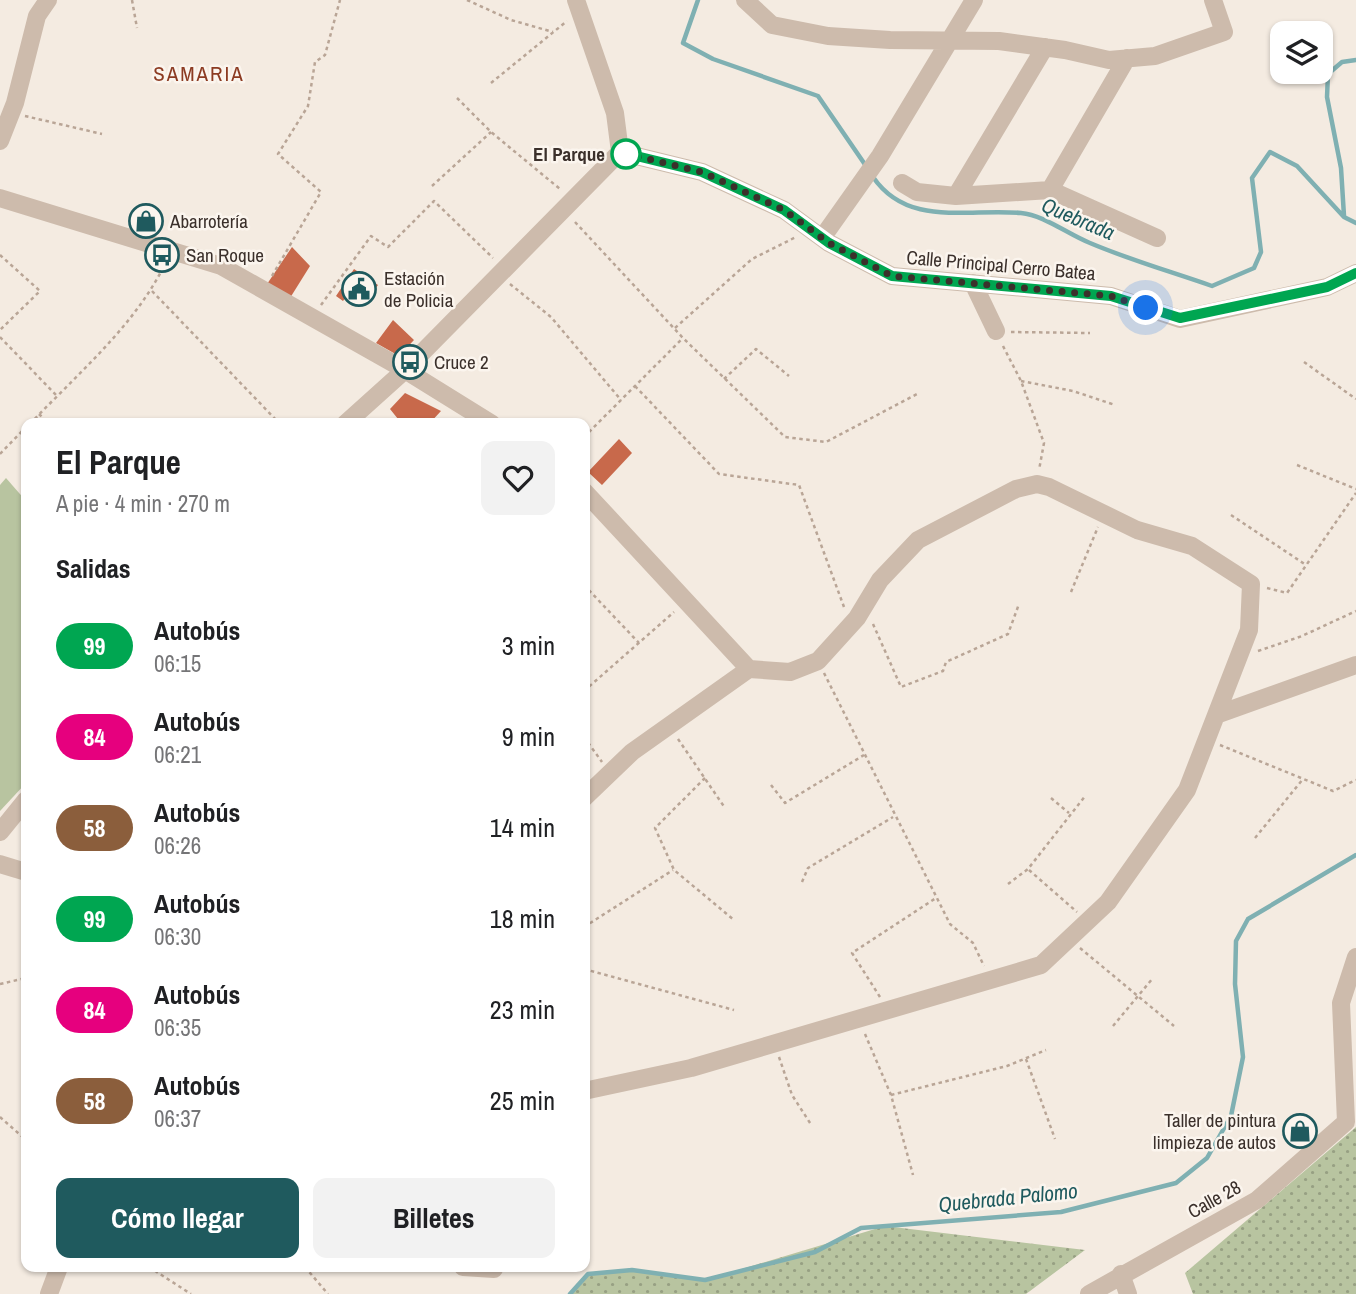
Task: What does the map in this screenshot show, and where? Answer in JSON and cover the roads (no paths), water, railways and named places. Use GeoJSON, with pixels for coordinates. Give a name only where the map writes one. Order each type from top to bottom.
{"type":"FeatureCollection","features":[{"type":"Feature","properties":{"kind":"street"},"geometry":{"type":"LineString","coordinates":[[0,141],[11,113],[37,16],[48,0]]}},
{"type":"Feature","properties":{"kind":"street"},"geometry":{"type":"LineString","coordinates":[[352,418],[405,370],[620,152],[615,113],[576,0]]}},
{"type":"Feature","properties":{"kind":"street"},"geometry":{"type":"LineString","coordinates":[[745,0],[772,25],[828,36],[890,40],[951,38],[1045,47],[1110,60],[1155,56],[1224,32],[1213,0]]}},
{"type":"Feature","properties":{"kind":"street"},"geometry":{"type":"LineString","coordinates":[[817,234],[860,186],[974,0]]}},
{"type":"Feature","properties":{"kind":"street"},"geometry":{"type":"LineString","coordinates":[[956,196],[1045,47]]}},
{"type":"Feature","properties":{"kind":"street"},"geometry":{"type":"LineString","coordinates":[[1050,190],[1127,58]]}},
{"type":"Feature","properties":{"kind":"street","name":"Calle Principal Cerro Batea"},"geometry":{"type":"LineString","coordinates":[[620,152],[702,172],[784,210],[817,234],[892,276],[1111,296],[1180,318],[1327,287],[1356,273]]}},
{"type":"Feature","properties":{"kind":"street"},"geometry":{"type":"LineString","coordinates":[[902,183],[917,192],[956,196],[1050,190],[1157,238]]}},
{"type":"Feature","properties":{"kind":"street"},"geometry":{"type":"LineString","coordinates":[[0,198],[221,266],[405,370],[482,418]]}},
{"type":"Feature","properties":{"kind":"street"},"geometry":{"type":"LineString","coordinates":[[972,283],[996,331]]}},
{"type":"Feature","properties":{"kind":"street"},"geometry":{"type":"LineString","coordinates":[[590,792],[668,725],[749,669],[790,672],[818,662],[850,624],[880,580],[919,540],[1016,489],[1037,484],[1049,487],[1137,530],[1192,546],[1251,584],[1249,630],[1187,790],[1108,902],[1041,965],[691,1068],[590,1090]]}},
{"type":"Feature","properties":{"kind":"street"},"geometry":{"type":"LineString","coordinates":[[590,497],[749,669]]}},
{"type":"Feature","properties":{"kind":"street"},"geometry":{"type":"LineString","coordinates":[[1216,715],[1356,665]]}},
{"type":"Feature","properties":{"kind":"street"},"geometry":{"type":"LineString","coordinates":[[0,832],[21,806]]}},
{"type":"Feature","properties":{"kind":"street"},"geometry":{"type":"LineString","coordinates":[[0,864],[21,870]]}},
{"type":"Feature","properties":{"kind":"street","name":"Calle 28"},"geometry":{"type":"LineString","coordinates":[[1089,1294],[1257,1200],[1346,1122],[1341,1003],[1356,957]]}},
{"type":"Feature","properties":{"kind":"street"},"geometry":{"type":"LineString","coordinates":[[49,1294],[57,1272]]}},
{"type":"Feature","properties":{"kind":"street"},"geometry":{"type":"LineString","coordinates":[[1121,1274],[1128,1294]]}},
{"type":"Feature","properties":{"kind":"waterway","name":"Quebrada"},"geometry":{"type":"LineString","coordinates":[[698,0],[683,43],[713,59],[818,96],[866,166]]}},
{"type":"Feature","properties":{"kind":"waterway","name":"Quebrada Palomo"},"geometry":{"type":"LineString","coordinates":[[1344,216],[1341,168],[1327,97],[1328,74],[1342,62],[1356,60]]}},
{"type":"Feature","properties":{"kind":"waterway","name":"Quebrada"},"geometry":{"type":"LineString","coordinates":[[873,177],[887,193],[903,203],[921,209],[1030,215],[1105,249],[1212,286],[1254,268],[1261,252],[1252,178],[1270,152],[1297,166],[1344,217],[1356,223]]}},
{"type":"Feature","properties":{"kind":"waterway","name":"Quebrada Palomo"},"geometry":{"type":"LineString","coordinates":[[570,1294],[588,1274],[632,1270],[705,1280],[815,1252],[861,1228],[1061,1212],[1176,1183],[1207,1158],[1231,1116],[1243,1057],[1235,984],[1236,941],[1248,919],[1356,855]]}},
{"type":"Feature","properties":{"kind":"place","name":"El Parque"},"geometry":{"type":"Point","coordinates":[626,154]}},
{"type":"Feature","properties":{"kind":"place","name":"Abarrotería"},"geometry":{"type":"Point","coordinates":[146,221]}},
{"type":"Feature","properties":{"kind":"place","name":"San Roque"},"geometry":{"type":"Point","coordinates":[162,255]}},
{"type":"Feature","properties":{"kind":"place","name":"Estación de Policia"},"geometry":{"type":"Point","coordinates":[359,289]}},
{"type":"Feature","properties":{"kind":"place","name":"Cruce 2"},"geometry":{"type":"Point","coordinates":[410,362]}},
{"type":"Feature","properties":{"kind":"place","name":"Taller de pintura limpieza de autos"},"geometry":{"type":"Point","coordinates":[1300,1131]}},
{"type":"Feature","properties":{"kind":"district","name":"SAMARIA"},"geometry":{"type":"Point","coordinates":[199,74]}}]}
